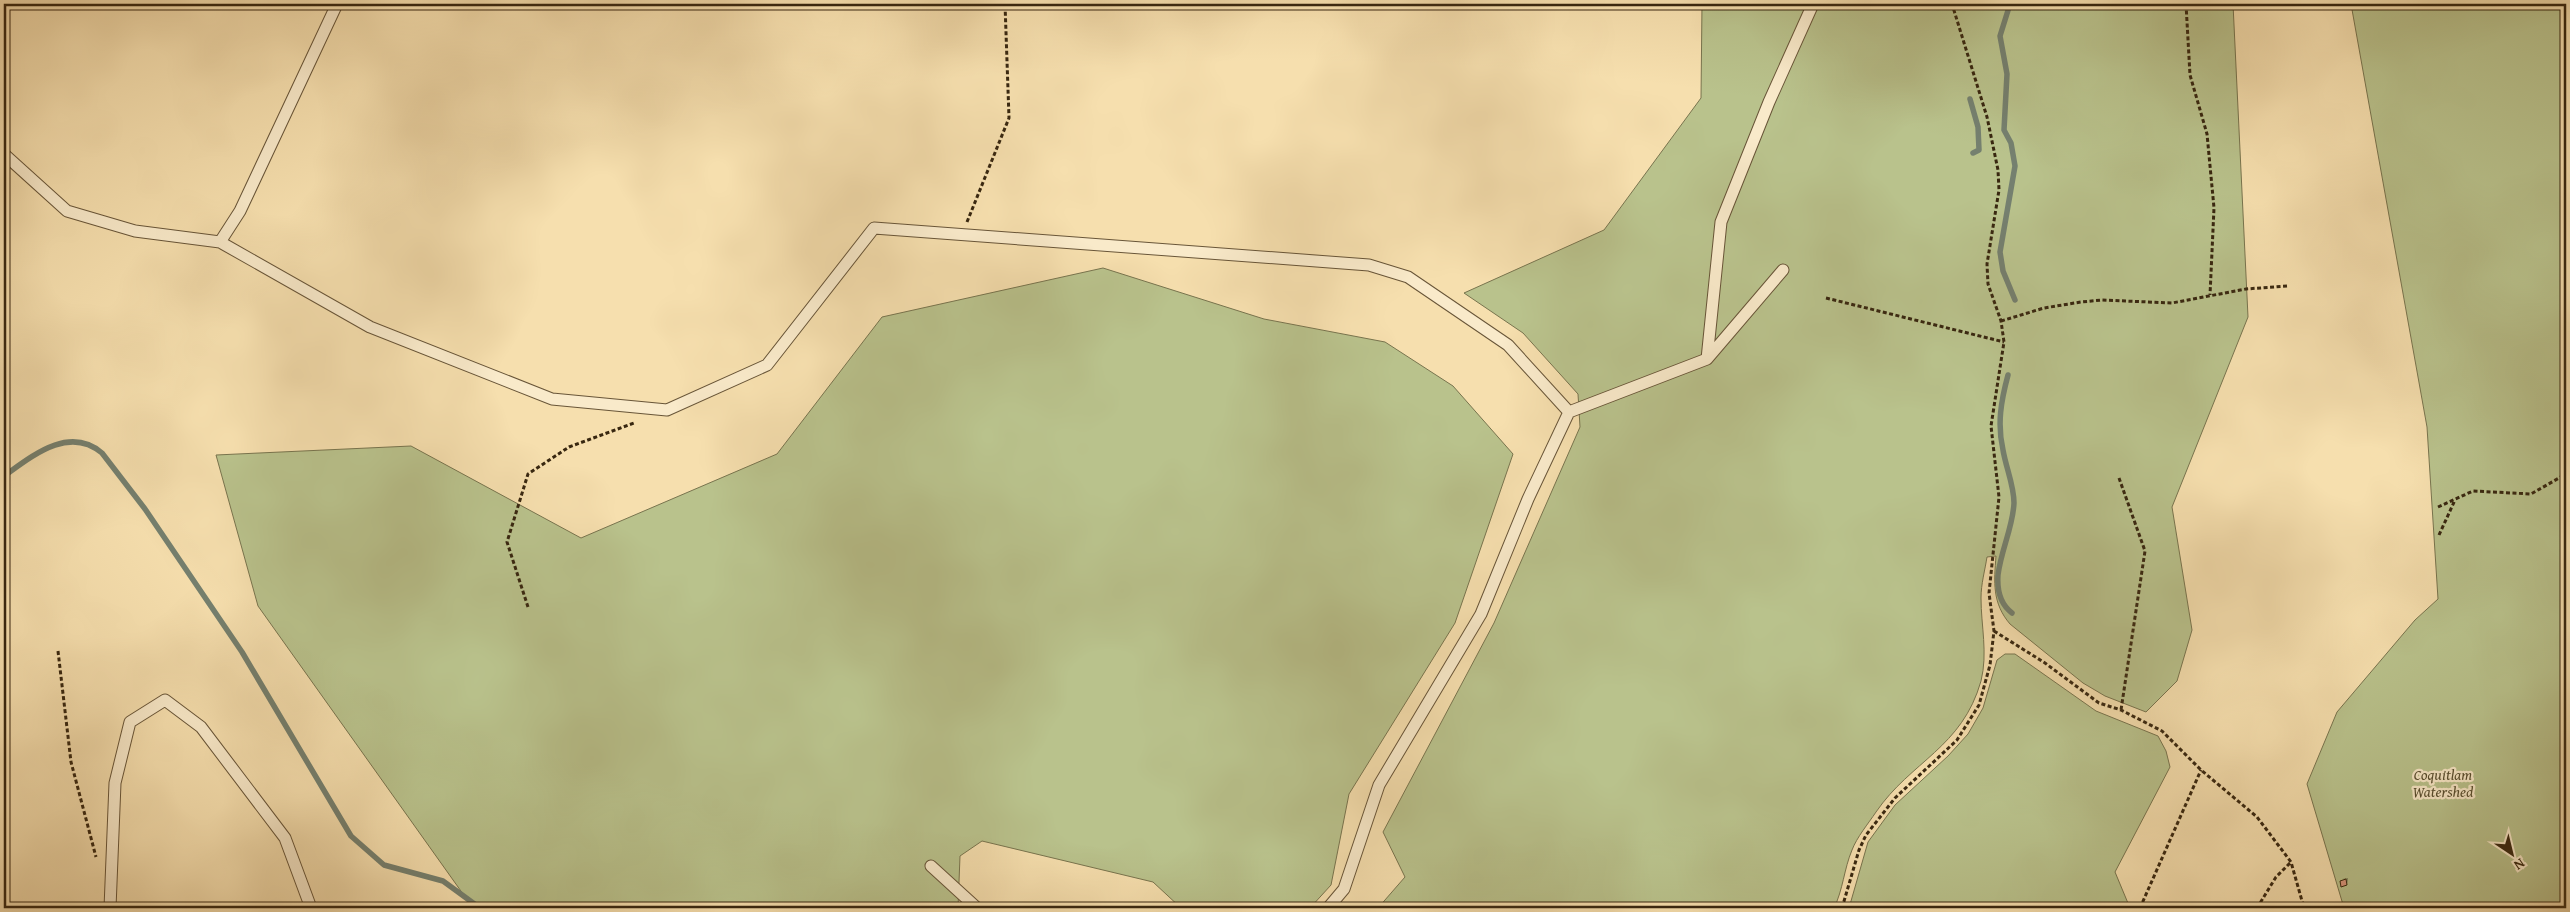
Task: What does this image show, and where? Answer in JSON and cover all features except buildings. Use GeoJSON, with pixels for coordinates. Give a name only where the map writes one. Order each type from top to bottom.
{"type":"FeatureCollection","features":[{"type":"Feature","properties":{"kind":"lane"},"geometry":{"type":"LineString","coordinates":[[220,242],[240,211],[336,4]]}},
{"type":"Feature","properties":{"kind":"lane"},"geometry":{"type":"LineString","coordinates":[[1707,358],[1721,222],[1769,102],[1813,4]]}},
{"type":"Feature","properties":{"kind":"lane"},"geometry":{"type":"LineString","coordinates":[[4,154],[67,211],[135,231],[220,242],[370,327],[552,399],[667,410],[767,365],[874,228],[1370,265],[1408,276],[1508,345],[1569,412]]}},
{"type":"Feature","properties":{"kind":"lane"},"geometry":{"type":"LineString","coordinates":[[1328,908],[1344,889],[1379,785],[1481,614],[1528,499],[1569,412],[1707,358],[1783,270]]}},
{"type":"Feature","properties":{"kind":"lane"},"geometry":{"type":"LineString","coordinates":[[110,908],[115,783],[130,722],[165,700],[201,727],[285,838],[311,908]]}},
{"type":"Feature","properties":{"kind":"lane"},"geometry":{"type":"LineString","coordinates":[[931,866],[977,908]]}},
{"type":"Feature","properties":{"kind":"path"},"geometry":{"type":"LineString","coordinates":[[962,234],[1009,118],[1005,4]]}},
{"type":"Feature","properties":{"kind":"path"},"geometry":{"type":"LineString","coordinates":[[1842,908],[1859,850],[1866,836],[1895,798],[1940,758],[1957,740],[1970,722],[1986,685],[1994,630],[1989,593],[1999,497],[1991,426],[2004,342],[2002,322],[1988,284],[1986,264],[1999,190],[1997,161],[1987,117],[1952,4]]}},
{"type":"Feature","properties":{"kind":"path"},"geometry":{"type":"LineString","coordinates":[[2186,4],[2190,75],[2207,134],[2214,208],[2210,295]]}},
{"type":"Feature","properties":{"kind":"path"},"geometry":{"type":"LineString","coordinates":[[2002,322],[2044,308],[2081,302],[2102,300],[2172,303],[2246,289],[2287,286]]}},
{"type":"Feature","properties":{"kind":"path"},"geometry":{"type":"LineString","coordinates":[[1826,298],[2004,342]]}},
{"type":"Feature","properties":{"kind":"path"},"geometry":{"type":"LineString","coordinates":[[528,607],[507,542],[528,474],[569,447],[640,420]]}},
{"type":"Feature","properties":{"kind":"path"},"geometry":{"type":"LineString","coordinates":[[2438,508],[2473,491],[2531,494],[2566,474]]}},
{"type":"Feature","properties":{"kind":"path"},"geometry":{"type":"LineString","coordinates":[[2119,478],[2145,551],[2121,710]]}},
{"type":"Feature","properties":{"kind":"path"},"geometry":{"type":"LineString","coordinates":[[2439,535],[2455,499]]}},
{"type":"Feature","properties":{"kind":"path"},"geometry":{"type":"LineString","coordinates":[[1994,630],[2045,663],[2099,703],[2121,710],[2162,731],[2201,770],[2257,817],[2292,862],[2304,908]]}},
{"type":"Feature","properties":{"kind":"path"},"geometry":{"type":"LineString","coordinates":[[58,651],[71,762],[98,862]]}},
{"type":"Feature","properties":{"kind":"path"},"geometry":{"type":"LineString","coordinates":[[2140,908],[2201,770]]}},
{"type":"Feature","properties":{"kind":"path"},"geometry":{"type":"LineString","coordinates":[[2257,908],[2262,903],[2276,877],[2292,862]]}},
{"type":"Feature","properties":{"kind":"green space"},"geometry":{"type":"Polygon","coordinates":[[[1702,4],[2233,4],[2248,317],[2172,507],[2192,630],[2177,681],[2146,712],[2105,696],[2083,683],[2010,624],[2000,608],[1995,592],[1996,556],[1987,557],[1981,593],[1984,650],[1983,671],[1972,704],[1961,723],[1949,738],[1890,794],[1863,831],[1849,857],[1834,908],[1378,908],[1405,877],[1383,832],[1494,623],[1580,427],[1578,394],[1523,333],[1464,293],[1604,230],[1701,98],[1702,4]]]}},
{"type":"Feature","properties":{"kind":"green space","name":"Coquitlam Watershed"},"geometry":{"type":"Polygon","coordinates":[[[2351,4],[2566,4],[2566,908],[2344,908],[2307,784],[2337,712],[2415,620],[2438,599],[2427,427],[2351,4]]]}},
{"type":"Feature","properties":{"kind":"green space"},"geometry":{"type":"Polygon","coordinates":[[[1103,268],[1264,319],[1385,342],[1453,386],[1513,454],[1455,623],[1349,794],[1331,885],[1310,908],[1181,908],[1153,882],[982,841],[960,856],[958,908],[473,908],[258,606],[216,455],[411,446],[581,538],[777,454],[882,317],[1103,268]]]}},
{"type":"Feature","properties":{"kind":"green space"},"geometry":{"type":"Polygon","coordinates":[[[2005,654],[2015,654],[2096,711],[2158,736],[2166,751],[2170,767],[2115,872],[2130,908],[1849,908],[1868,842],[1895,805],[1948,756],[1968,734],[1983,708],[1997,660],[2005,654]]]}},
{"type":"Feature","properties":{"kind":"waterway"},"geometry":{"type":"LineString","coordinates":[[2010,4],[2000,36],[2007,74],[2004,130],[2011,143],[2015,166],[2000,252],[2003,271],[2015,300]]}},
{"type":"Feature","properties":{"kind":"waterway"},"geometry":{"type":"LineString","coordinates":[[1970,99],[1978,127],[1979,150],[1973,153]]}},
{"type":"Feature","properties":{"kind":"waterway"},"geometry":{"type":"LineString","coordinates":[[2008,375],[2002,403],[2000,431],[2014,503],[2012,521],[1998,580],[2002,601],[2012,613]]}},
{"type":"Feature","properties":{"kind":"waterway"},"geometry":{"type":"LineString","coordinates":[[4,476],[26,460],[51,446],[77,442],[89,445],[102,453],[145,509],[242,652],[351,836],[384,865],[443,881],[480,908]]}}]}
